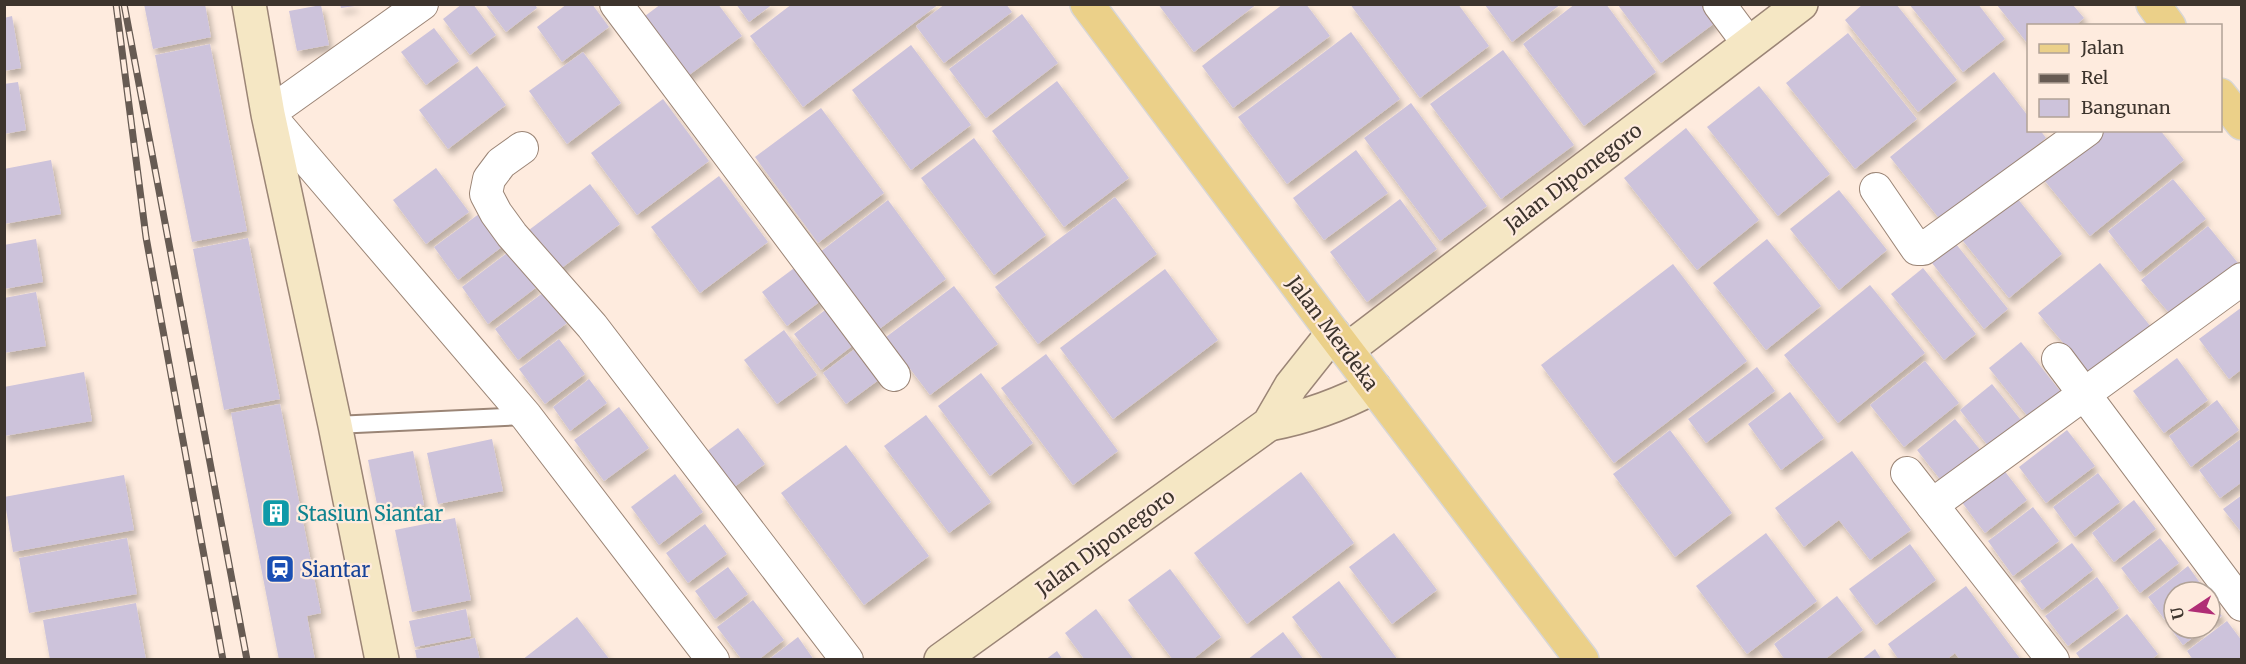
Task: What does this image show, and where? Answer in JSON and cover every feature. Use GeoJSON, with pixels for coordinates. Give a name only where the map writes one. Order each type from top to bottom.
{"type":"FeatureCollection","features":[{"type":"Feature","properties":{"kind":"main road","name":"Jalan Merdeka"},"geometry":{"type":"LineString","coordinates":[[1087,4],[1582,660]]}},
{"type":"Feature","properties":{"kind":"main road"},"geometry":{"type":"LineString","coordinates":[[2153,4],[2168,24]]}},
{"type":"Feature","properties":{"kind":"main road"},"geometry":{"type":"LineString","coordinates":[[2222,98],[2241,123]]}},
{"type":"Feature","properties":{"kind":"street"},"geometry":{"type":"LineString","coordinates":[[249,4],[268,114],[335,425],[382,660]]}},
{"type":"Feature","properties":{"kind":"street"},"geometry":{"type":"LineString","coordinates":[[268,114],[422,4]]}},
{"type":"Feature","properties":{"kind":"street"},"geometry":{"type":"LineString","coordinates":[[616,4],[894,375]]}},
{"type":"Feature","properties":{"kind":"street"},"geometry":{"type":"LineString","coordinates":[[1719,4],[1748,43]]}},
{"type":"Feature","properties":{"kind":"street","name":"Jalan Diponegoro"},"geometry":{"type":"LineString","coordinates":[[1269,424],[1291,386],[1340,341],[1800,4]]}},
{"type":"Feature","properties":{"kind":"street"},"geometry":{"type":"LineString","coordinates":[[268,114],[526,416],[713,660]]}},
{"type":"Feature","properties":{"kind":"street"},"geometry":{"type":"LineString","coordinates":[[1876,189],[1917,249],[1923,249],[2084,132]]}},
{"type":"Feature","properties":{"kind":"street"},"geometry":{"type":"LineString","coordinates":[[522,148],[501,164],[489,179],[486,194],[496,213],[512,235],[592,326],[847,660]]}},
{"type":"Feature","properties":{"kind":"street"},"geometry":{"type":"LineString","coordinates":[[1932,505],[2241,279]]}},
{"type":"Feature","properties":{"kind":"street"},"geometry":{"type":"LineString","coordinates":[[2058,359],[2241,605]]}},
{"type":"Feature","properties":{"kind":"street","name":"Jalan Diponegoro"},"geometry":{"type":"LineString","coordinates":[[941,660],[1269,424],[1322,412],[1374,387]]}},
{"type":"Feature","properties":{"kind":"street"},"geometry":{"type":"LineString","coordinates":[[1906,473],[2054,660]]}},
{"type":"Feature","properties":{"kind":"lane"},"geometry":{"type":"LineString","coordinates":[[335,425],[526,416]]}},
{"type":"Feature","properties":{"kind":"building"},"geometry":{"type":"Polygon","coordinates":[[[144,4],[205,4],[211,37],[153,49],[144,4]]]}},
{"type":"Feature","properties":{"kind":"building"},"geometry":{"type":"Polygon","coordinates":[[[340,4],[355,4],[355,6],[341,8],[340,4]]]}},
{"type":"Feature","properties":{"kind":"building"},"geometry":{"type":"Polygon","coordinates":[[[462,4],[473,4],[496,35],[470,55],[443,19],[462,4]]]}},
{"type":"Feature","properties":{"kind":"building"},"geometry":{"type":"Polygon","coordinates":[[[485,4],[535,4],[537,8],[506,32],[485,4]]]}},
{"type":"Feature","properties":{"kind":"building"},"geometry":{"type":"Polygon","coordinates":[[[567,4],[592,4],[609,27],[562,62],[537,27],[567,4]]]}},
{"type":"Feature","properties":{"kind":"building"},"geometry":{"type":"Polygon","coordinates":[[[661,4],[718,4],[742,36],[685,78],[641,19],[661,4]]]}},
{"type":"Feature","properties":{"kind":"building"},"geometry":{"type":"Polygon","coordinates":[[[736,4],[773,4],[749,22],[736,4]]]}},
{"type":"Feature","properties":{"kind":"building"},"geometry":{"type":"Polygon","coordinates":[[[792,4],[939,4],[803,107],[750,36],[792,4]]]}},
{"type":"Feature","properties":{"kind":"building"},"geometry":{"type":"Polygon","coordinates":[[[945,4],[1006,4],[1012,12],[944,63],[916,26],[945,4]]]}},
{"type":"Feature","properties":{"kind":"building"},"geometry":{"type":"Polygon","coordinates":[[[1158,4],[1257,4],[1194,52],[1158,4]]]}},
{"type":"Feature","properties":{"kind":"building"},"geometry":{"type":"Polygon","coordinates":[[[1283,4],[1306,4],[1330,36],[1233,108],[1202,66],[1283,4]]]}},
{"type":"Feature","properties":{"kind":"building"},"geometry":{"type":"Polygon","coordinates":[[[1350,4],[1458,4],[1489,46],[1420,98],[1350,4]]]}},
{"type":"Feature","properties":{"kind":"building"},"geometry":{"type":"Polygon","coordinates":[[[1486,4],[1561,4],[1512,42],[1486,4]]]}},
{"type":"Feature","properties":{"kind":"building"},"geometry":{"type":"Polygon","coordinates":[[[1575,4],[1606,4],[1656,72],[1584,126],[1523,44],[1575,4]]]}},
{"type":"Feature","properties":{"kind":"building"},"geometry":{"type":"Polygon","coordinates":[[[1863,4],[1896,4],[1957,80],[1918,112],[1845,20],[1863,4]]]}},
{"type":"Feature","properties":{"kind":"building"},"geometry":{"type":"Polygon","coordinates":[[[1909,4],[1978,4],[2005,39],[1963,72],[1909,4]]]}},
{"type":"Feature","properties":{"kind":"building"},"geometry":{"type":"Polygon","coordinates":[[[321,5],[329,45],[297,51],[289,11],[321,5]]]}},
{"type":"Feature","properties":{"kind":"building"},"geometry":{"type":"Polygon","coordinates":[[[1618,5],[1703,5],[1716,22],[1661,63],[1618,5]]]}},
{"type":"Feature","properties":{"kind":"building"},"geometry":{"type":"Polygon","coordinates":[[[1997,5],[2073,5],[2084,18],[2077,24],[2027,24],[2027,43],[1997,5]]]}},
{"type":"Feature","properties":{"kind":"building"},"geometry":{"type":"Polygon","coordinates":[[[1022,14],[1058,63],[986,118],[949,69],[1022,14]]]}},
{"type":"Feature","properties":{"kind":"building"},"geometry":{"type":"Polygon","coordinates":[[[12,16],[21,68],[4,71],[4,18],[12,16]]]}},
{"type":"Feature","properties":{"kind":"building"},"geometry":{"type":"Polygon","coordinates":[[[434,28],[459,61],[426,85],[401,52],[434,28]]]}},
{"type":"Feature","properties":{"kind":"building"},"geometry":{"type":"Polygon","coordinates":[[[1351,32],[1400,99],[1287,184],[1238,117],[1351,32]]]}},
{"type":"Feature","properties":{"kind":"building"},"geometry":{"type":"Polygon","coordinates":[[[1848,33],[1917,119],[1855,169],[1786,83],[1848,33]]]}},
{"type":"Feature","properties":{"kind":"building"},"geometry":{"type":"Polygon","coordinates":[[[210,44],[247,231],[192,242],[155,55],[210,44]]]}},
{"type":"Feature","properties":{"kind":"building"},"geometry":{"type":"Polygon","coordinates":[[[911,45],[971,125],[911,170],[852,90],[911,45]]]}},
{"type":"Feature","properties":{"kind":"building"},"geometry":{"type":"Polygon","coordinates":[[[1503,50],[1574,145],[1501,199],[1430,104],[1503,50]]]}},
{"type":"Feature","properties":{"kind":"building"},"geometry":{"type":"Polygon","coordinates":[[[583,52],[621,103],[567,144],[529,91],[583,52]]]}},
{"type":"Feature","properties":{"kind":"building"},"geometry":{"type":"Polygon","coordinates":[[[477,66],[506,105],[448,149],[419,110],[477,66]]]}},
{"type":"Feature","properties":{"kind":"building"},"geometry":{"type":"Polygon","coordinates":[[[1994,72],[2027,115],[2027,132],[2042,132],[2046,138],[1942,222],[1890,157],[1994,72]]]}},
{"type":"Feature","properties":{"kind":"building"},"geometry":{"type":"Polygon","coordinates":[[[1057,81],[1129,178],[1064,227],[992,131],[1057,81]]]}},
{"type":"Feature","properties":{"kind":"building"},"geometry":{"type":"Polygon","coordinates":[[[18,82],[26,130],[4,134],[4,84],[18,82]]]}},
{"type":"Feature","properties":{"kind":"building"},"geometry":{"type":"Polygon","coordinates":[[[1759,86],[1830,174],[1778,216],[1707,127],[1759,86]]]}},
{"type":"Feature","properties":{"kind":"building"},"geometry":{"type":"Polygon","coordinates":[[[663,99],[709,161],[637,215],[591,153],[663,99]]]}},
{"type":"Feature","properties":{"kind":"building"},"geometry":{"type":"Polygon","coordinates":[[[1411,103],[1487,206],[1440,241],[1364,138],[1411,103]]]}},
{"type":"Feature","properties":{"kind":"building"},"geometry":{"type":"Polygon","coordinates":[[[821,108],[884,193],[818,243],[755,157],[821,108]]]}},
{"type":"Feature","properties":{"kind":"building"},"geometry":{"type":"Polygon","coordinates":[[[1686,128],[1759,220],[1697,270],[1624,178],[1686,128]]]}},
{"type":"Feature","properties":{"kind":"building"},"geometry":{"type":"Polygon","coordinates":[[[2092,132],[2162,132],[2184,160],[2090,236],[2040,175],[2092,132]]]}},
{"type":"Feature","properties":{"kind":"building"},"geometry":{"type":"Polygon","coordinates":[[[974,138],[1046,235],[994,275],[921,178],[974,138]]]}},
{"type":"Feature","properties":{"kind":"building"},"geometry":{"type":"Polygon","coordinates":[[[1356,150],[1388,193],[1324,240],[1293,198],[1356,150]]]}},
{"type":"Feature","properties":{"kind":"building"},"geometry":{"type":"Polygon","coordinates":[[[51,160],[61,214],[4,224],[4,169],[51,160]]]}},
{"type":"Feature","properties":{"kind":"building"},"geometry":{"type":"Polygon","coordinates":[[[436,168],[469,212],[426,244],[393,200],[436,168]]]}},
{"type":"Feature","properties":{"kind":"building"},"geometry":{"type":"Polygon","coordinates":[[[719,176],[768,242],[700,293],[651,227],[719,176]]]}},
{"type":"Feature","properties":{"kind":"building"},"geometry":{"type":"Polygon","coordinates":[[[2173,179],[2206,219],[2140,272],[2108,231],[2173,179]]]}},
{"type":"Feature","properties":{"kind":"building"},"geometry":{"type":"Polygon","coordinates":[[[590,184],[620,224],[555,273],[525,233],[590,184]]]}},
{"type":"Feature","properties":{"kind":"building"},"geometry":{"type":"Polygon","coordinates":[[[1839,190],[1887,250],[1839,290],[1790,229],[1839,190]]]}},
{"type":"Feature","properties":{"kind":"building"},"geometry":{"type":"Polygon","coordinates":[[[2013,193],[2062,254],[2009,298],[1959,236],[2013,193]]]}},
{"type":"Feature","properties":{"kind":"building"},"geometry":{"type":"Polygon","coordinates":[[[1115,197],[1157,254],[1038,344],[995,287],[1115,197]]]}},
{"type":"Feature","properties":{"kind":"building"},"geometry":{"type":"Polygon","coordinates":[[[1400,199],[1437,249],[1367,302],[1330,252],[1400,199]]]}},
{"type":"Feature","properties":{"kind":"building"},"geometry":{"type":"Polygon","coordinates":[[[888,200],[946,279],[878,330],[820,252],[888,200]]]}},
{"type":"Feature","properties":{"kind":"building"},"geometry":{"type":"Polygon","coordinates":[[[483,211],[507,243],[458,280],[434,247],[483,211]]]}},
{"type":"Feature","properties":{"kind":"building"},"geometry":{"type":"Polygon","coordinates":[[[2208,226],[2242,268],[2170,314],[2141,280],[2208,226]]]}},
{"type":"Feature","properties":{"kind":"building"},"geometry":{"type":"Polygon","coordinates":[[[248,238],[280,399],[224,410],[193,249],[248,238]]]}},
{"type":"Feature","properties":{"kind":"building"},"geometry":{"type":"Polygon","coordinates":[[[36,239],[43,282],[4,289],[4,245],[36,239]]]}},
{"type":"Feature","properties":{"kind":"building"},"geometry":{"type":"Polygon","coordinates":[[[1767,239],[1821,306],[1766,350],[1713,283],[1767,239]]]}},
{"type":"Feature","properties":{"kind":"building"},"geometry":{"type":"Polygon","coordinates":[[[1956,244],[2008,309],[1984,329],[1932,263],[1956,244]]]}},
{"type":"Feature","properties":{"kind":"building"},"geometry":{"type":"Polygon","coordinates":[[[511,250],[538,286],[488,324],[462,287],[511,250]]]}},
{"type":"Feature","properties":{"kind":"building"},"geometry":{"type":"Polygon","coordinates":[[[2100,263],[2151,327],[2092,377],[2038,313],[2100,263]]]}},
{"type":"Feature","properties":{"kind":"building"},"geometry":{"type":"Polygon","coordinates":[[[1673,264],[1747,361],[1614,463],[1541,365],[1673,264]]]}},
{"type":"Feature","properties":{"kind":"building"},"geometry":{"type":"Polygon","coordinates":[[[797,266],[822,300],[787,326],[762,292],[797,266]]]}},
{"type":"Feature","properties":{"kind":"building"},"geometry":{"type":"Polygon","coordinates":[[[1923,268],[1976,334],[1944,360],[1891,294],[1923,268]]]}},
{"type":"Feature","properties":{"kind":"building"},"geometry":{"type":"Polygon","coordinates":[[[1165,269],[1218,340],[1113,419],[1060,348],[1165,269]]]}},
{"type":"Feature","properties":{"kind":"building"},"geometry":{"type":"Polygon","coordinates":[[[1870,285],[1925,353],[1838,423],[1784,355],[1870,285]]]}},
{"type":"Feature","properties":{"kind":"building"},"geometry":{"type":"Polygon","coordinates":[[[954,286],[998,344],[930,395],[886,337],[954,286]]]}},
{"type":"Feature","properties":{"kind":"building"},"geometry":{"type":"Polygon","coordinates":[[[36,292],[46,346],[4,353],[4,298],[36,292]]]}},
{"type":"Feature","properties":{"kind":"building"},"geometry":{"type":"Polygon","coordinates":[[[544,292],[567,323],[518,360],[495,329],[544,292]]]}},
{"type":"Feature","properties":{"kind":"building"},"geometry":{"type":"Polygon","coordinates":[[[829,307],[856,343],[821,370],[794,334],[829,307]]]}},
{"type":"Feature","properties":{"kind":"building"},"geometry":{"type":"Polygon","coordinates":[[[2242,307],[2242,369],[2229,379],[2199,339],[2242,307]]]}},
{"type":"Feature","properties":{"kind":"building"},"geometry":{"type":"Polygon","coordinates":[[[784,330],[817,375],[777,404],[744,360],[784,330]]]}},
{"type":"Feature","properties":{"kind":"building"},"geometry":{"type":"Polygon","coordinates":[[[559,339],[585,374],[545,404],[519,369],[559,339]]]}},
{"type":"Feature","properties":{"kind":"building"},"geometry":{"type":"Polygon","coordinates":[[[2021,342],[2061,392],[2029,418],[1989,368],[2021,342]]]}},
{"type":"Feature","properties":{"kind":"building"},"geometry":{"type":"Polygon","coordinates":[[[860,345],[884,376],[846,404],[823,373],[860,345]]]}},
{"type":"Feature","properties":{"kind":"building"},"geometry":{"type":"Polygon","coordinates":[[[1046,354],[1118,451],[1073,485],[1001,388],[1046,354]]]}},
{"type":"Feature","properties":{"kind":"building"},"geometry":{"type":"Polygon","coordinates":[[[2177,358],[2208,400],[2164,433],[2133,391],[2177,358]]]}},
{"type":"Feature","properties":{"kind":"building"},"geometry":{"type":"Polygon","coordinates":[[[1925,361],[1959,403],[1904,447],[1870,405],[1925,361]]]}},
{"type":"Feature","properties":{"kind":"building"},"geometry":{"type":"Polygon","coordinates":[[[1757,367],[1775,391],[1706,443],[1688,419],[1757,367]]]}},
{"type":"Feature","properties":{"kind":"building"},"geometry":{"type":"Polygon","coordinates":[[[84,372],[92,421],[4,436],[4,387],[84,372]]]}},
{"type":"Feature","properties":{"kind":"building"},"geometry":{"type":"Polygon","coordinates":[[[981,373],[1033,443],[990,476],[938,406],[981,373]]]}},
{"type":"Feature","properties":{"kind":"building"},"geometry":{"type":"Polygon","coordinates":[[[589,379],[607,403],[570,431],[553,407],[589,379]]]}},
{"type":"Feature","properties":{"kind":"building"},"geometry":{"type":"Polygon","coordinates":[[[1992,384],[2024,424],[1992,451],[1960,410],[1992,384]]]}},
{"type":"Feature","properties":{"kind":"building"},"geometry":{"type":"Polygon","coordinates":[[[1790,392],[1824,438],[1781,470],[1748,424],[1790,392]]]}},
{"type":"Feature","properties":{"kind":"building"},"geometry":{"type":"Polygon","coordinates":[[[2217,400],[2239,430],[2191,467],[2169,436],[2217,400]]]}},
{"type":"Feature","properties":{"kind":"building","name":"Stasiun Siantar"},"geometry":{"type":"Polygon","coordinates":[[[280,404],[321,613],[307,616],[315,660],[279,660],[231,413],[280,404]]]}},
{"type":"Feature","properties":{"kind":"building"},"geometry":{"type":"Polygon","coordinates":[[[619,407],[649,448],[604,481],[574,440],[619,407]]]}},
{"type":"Feature","properties":{"kind":"building"},"geometry":{"type":"Polygon","coordinates":[[[926,415],[991,502],[949,533],[884,446],[926,415]]]}},
{"type":"Feature","properties":{"kind":"building"},"geometry":{"type":"Polygon","coordinates":[[[1955,419],[1982,452],[1943,483],[1917,450],[1955,419]]]}},
{"type":"Feature","properties":{"kind":"building"},"geometry":{"type":"Polygon","coordinates":[[[738,428],[765,464],[733,488],[706,452],[738,428]]]}},
{"type":"Feature","properties":{"kind":"building"},"geometry":{"type":"Polygon","coordinates":[[[1670,430],[1732,513],[1675,557],[1613,474],[1670,430]]]}},
{"type":"Feature","properties":{"kind":"building"},"geometry":{"type":"Polygon","coordinates":[[[2067,430],[2095,466],[2046,503],[2019,467],[2067,430]]]}},
{"type":"Feature","properties":{"kind":"building"},"geometry":{"type":"Polygon","coordinates":[[[2242,438],[2242,482],[2220,498],[2199,470],[2242,438]]]}},
{"type":"Feature","properties":{"kind":"building"},"geometry":{"type":"Polygon","coordinates":[[[492,439],[503,491],[438,504],[427,453],[492,439]]]}},
{"type":"Feature","properties":{"kind":"building"},"geometry":{"type":"Polygon","coordinates":[[[846,445],[929,556],[864,605],[781,493],[846,445]]]}},
{"type":"Feature","properties":{"kind":"building"},"geometry":{"type":"Polygon","coordinates":[[[413,451],[424,505],[379,514],[368,460],[413,451]]]}},
{"type":"Feature","properties":{"kind":"building"},"geometry":{"type":"Polygon","coordinates":[[[1852,451],[1911,530],[1870,560],[1839,520],[1804,547],[1775,508],[1852,451]]]}},
{"type":"Feature","properties":{"kind":"building"},"geometry":{"type":"Polygon","coordinates":[[[2003,469],[2027,500],[1985,533],[1961,501],[2003,469]]]}},
{"type":"Feature","properties":{"kind":"building"},"geometry":{"type":"Polygon","coordinates":[[[1301,472],[1354,543],[1247,624],[1194,553],[1301,472]]]}},
{"type":"Feature","properties":{"kind":"building"},"geometry":{"type":"Polygon","coordinates":[[[2098,473],[2120,502],[2075,537],[2053,507],[2098,473]]]}},
{"type":"Feature","properties":{"kind":"building"},"geometry":{"type":"Polygon","coordinates":[[[675,474],[703,512],[659,545],[631,507],[675,474]]]}},
{"type":"Feature","properties":{"kind":"building"},"geometry":{"type":"Polygon","coordinates":[[[124,475],[134,530],[13,552],[4,497],[124,475]]]}},
{"type":"Feature","properties":{"kind":"building"},"geometry":{"type":"Polygon","coordinates":[[[2242,495],[2242,533],[2223,509],[2242,495]]]}},
{"type":"Feature","properties":{"kind":"building"},"geometry":{"type":"Polygon","coordinates":[[[2134,500],[2156,529],[2114,562],[2092,533],[2134,500]]]}},
{"type":"Feature","properties":{"kind":"building"},"geometry":{"type":"Polygon","coordinates":[[[2033,507],[2059,541],[2013,576],[1988,541],[2033,507]]]}},
{"type":"Feature","properties":{"kind":"building"},"geometry":{"type":"Polygon","coordinates":[[[455,518],[471,600],[412,612],[395,530],[455,518]]]}},
{"type":"Feature","properties":{"kind":"building"},"geometry":{"type":"Polygon","coordinates":[[[705,524],[727,554],[688,583],[666,553],[705,524]]]}},
{"type":"Feature","properties":{"kind":"building"},"geometry":{"type":"Polygon","coordinates":[[[1394,533],[1437,590],[1392,624],[1349,567],[1394,533]]]}},
{"type":"Feature","properties":{"kind":"building"},"geometry":{"type":"Polygon","coordinates":[[[1766,533],[1817,601],[1747,654],[1696,586],[1766,533]]]}},
{"type":"Feature","properties":{"kind":"building"},"geometry":{"type":"Polygon","coordinates":[[[127,538],[137,594],[29,613],[19,558],[127,538]]]}},
{"type":"Feature","properties":{"kind":"building"},"geometry":{"type":"Polygon","coordinates":[[[2160,538],[2179,563],[2140,593],[2121,568],[2160,538]]]}},
{"type":"Feature","properties":{"kind":"building"},"geometry":{"type":"Polygon","coordinates":[[[2072,543],[2093,570],[2042,610],[2020,581],[2072,543]]]}},
{"type":"Feature","properties":{"kind":"building"},"geometry":{"type":"Polygon","coordinates":[[[1910,544],[1936,580],[1876,625],[1849,589],[1910,544]]]}},
{"type":"Feature","properties":{"kind":"building"},"geometry":{"type":"Polygon","coordinates":[[[2188,566],[2198,580],[2170,580],[2188,566]]]}},
{"type":"Feature","properties":{"kind":"building"},"geometry":{"type":"Polygon","coordinates":[[[728,567],[748,594],[715,619],[695,591],[728,567]]]}},
{"type":"Feature","properties":{"kind":"building"},"geometry":{"type":"Polygon","coordinates":[[[1170,569],[1221,637],[1192,660],[1173,660],[1128,600],[1170,569]]]}},
{"type":"Feature","properties":{"kind":"building"},"geometry":{"type":"Polygon","coordinates":[[[2097,577],[2119,608],[2068,646],[2045,616],[2097,577]]]}},
{"type":"Feature","properties":{"kind":"building"},"geometry":{"type":"Polygon","coordinates":[[[1339,581],[1398,660],[1324,660],[1292,617],[1339,581]]]}},
{"type":"Feature","properties":{"kind":"building"},"geometry":{"type":"Polygon","coordinates":[[[1966,586],[2021,660],[1960,660],[1955,653],[1946,660],[1899,660],[1888,644],[1966,586]]]}},
{"type":"Feature","properties":{"kind":"building"},"geometry":{"type":"Polygon","coordinates":[[[2162,586],[2162,616],[2148,597],[2162,586]]]}},
{"type":"Feature","properties":{"kind":"building"},"geometry":{"type":"Polygon","coordinates":[[[1837,596],[1863,630],[1824,660],[1785,660],[1774,644],[1837,596]]]}},
{"type":"Feature","properties":{"kind":"building"},"geometry":{"type":"Polygon","coordinates":[[[753,600],[784,640],[758,660],[742,660],[717,627],[753,600]]]}},
{"type":"Feature","properties":{"kind":"building"},"geometry":{"type":"Polygon","coordinates":[[[136,603],[146,660],[50,660],[43,620],[136,603]]]}},
{"type":"Feature","properties":{"kind":"building"},"geometry":{"type":"Polygon","coordinates":[[[466,609],[471,636],[415,647],[409,621],[466,609]]]}},
{"type":"Feature","properties":{"kind":"building"},"geometry":{"type":"Polygon","coordinates":[[[1096,609],[1134,660],[1085,660],[1065,633],[1096,609]]]}},
{"type":"Feature","properties":{"kind":"building"},"geometry":{"type":"Polygon","coordinates":[[[2127,614],[2158,654],[2151,660],[2081,660],[2076,653],[2127,614]]]}},
{"type":"Feature","properties":{"kind":"building"},"geometry":{"type":"Polygon","coordinates":[[[577,617],[610,660],[522,660],[577,617]]]}},
{"type":"Feature","properties":{"kind":"building"},"geometry":{"type":"Polygon","coordinates":[[[2227,621],[2242,641],[2242,660],[2193,660],[2187,651],[2202,640],[2222,640],[2222,625],[2227,621]]]}},
{"type":"Feature","properties":{"kind":"building"},"geometry":{"type":"Polygon","coordinates":[[[1283,632],[1304,660],[1247,660],[1283,632]]]}},
{"type":"Feature","properties":{"kind":"building"},"geometry":{"type":"Polygon","coordinates":[[[798,637],[814,660],[768,660],[798,637]]]}},
{"type":"Feature","properties":{"kind":"building"},"geometry":{"type":"Polygon","coordinates":[[[475,638],[480,660],[417,660],[415,650],[475,638]]]}},
{"type":"Feature","properties":{"kind":"building"},"geometry":{"type":"Polygon","coordinates":[[[2179,640],[2190,640],[2183,645],[2179,640]]]}},
{"type":"Feature","properties":{"kind":"building"},"geometry":{"type":"Polygon","coordinates":[[[1875,649],[1882,660],[1861,660],[1875,649]]]}},
{"type":"Feature","properties":{"kind":"building"},"geometry":{"type":"Polygon","coordinates":[[[1057,651],[1063,660],[1045,660],[1057,651]]]}},
{"type":"Feature","properties":{"kind":"railway"},"geometry":{"type":"LineString","coordinates":[[116,4],[146,237],[223,660]]}},
{"type":"Feature","properties":{"kind":"railway"},"geometry":{"type":"LineString","coordinates":[[124,4],[247,660]]}},
{"type":"Feature","properties":{"kind":"place","name":"Stasiun Siantar"},"geometry":{"type":"Point","coordinates":[276,513]}},
{"type":"Feature","properties":{"kind":"place","name":"Siantar"},"geometry":{"type":"Point","coordinates":[280,569]}}]}
